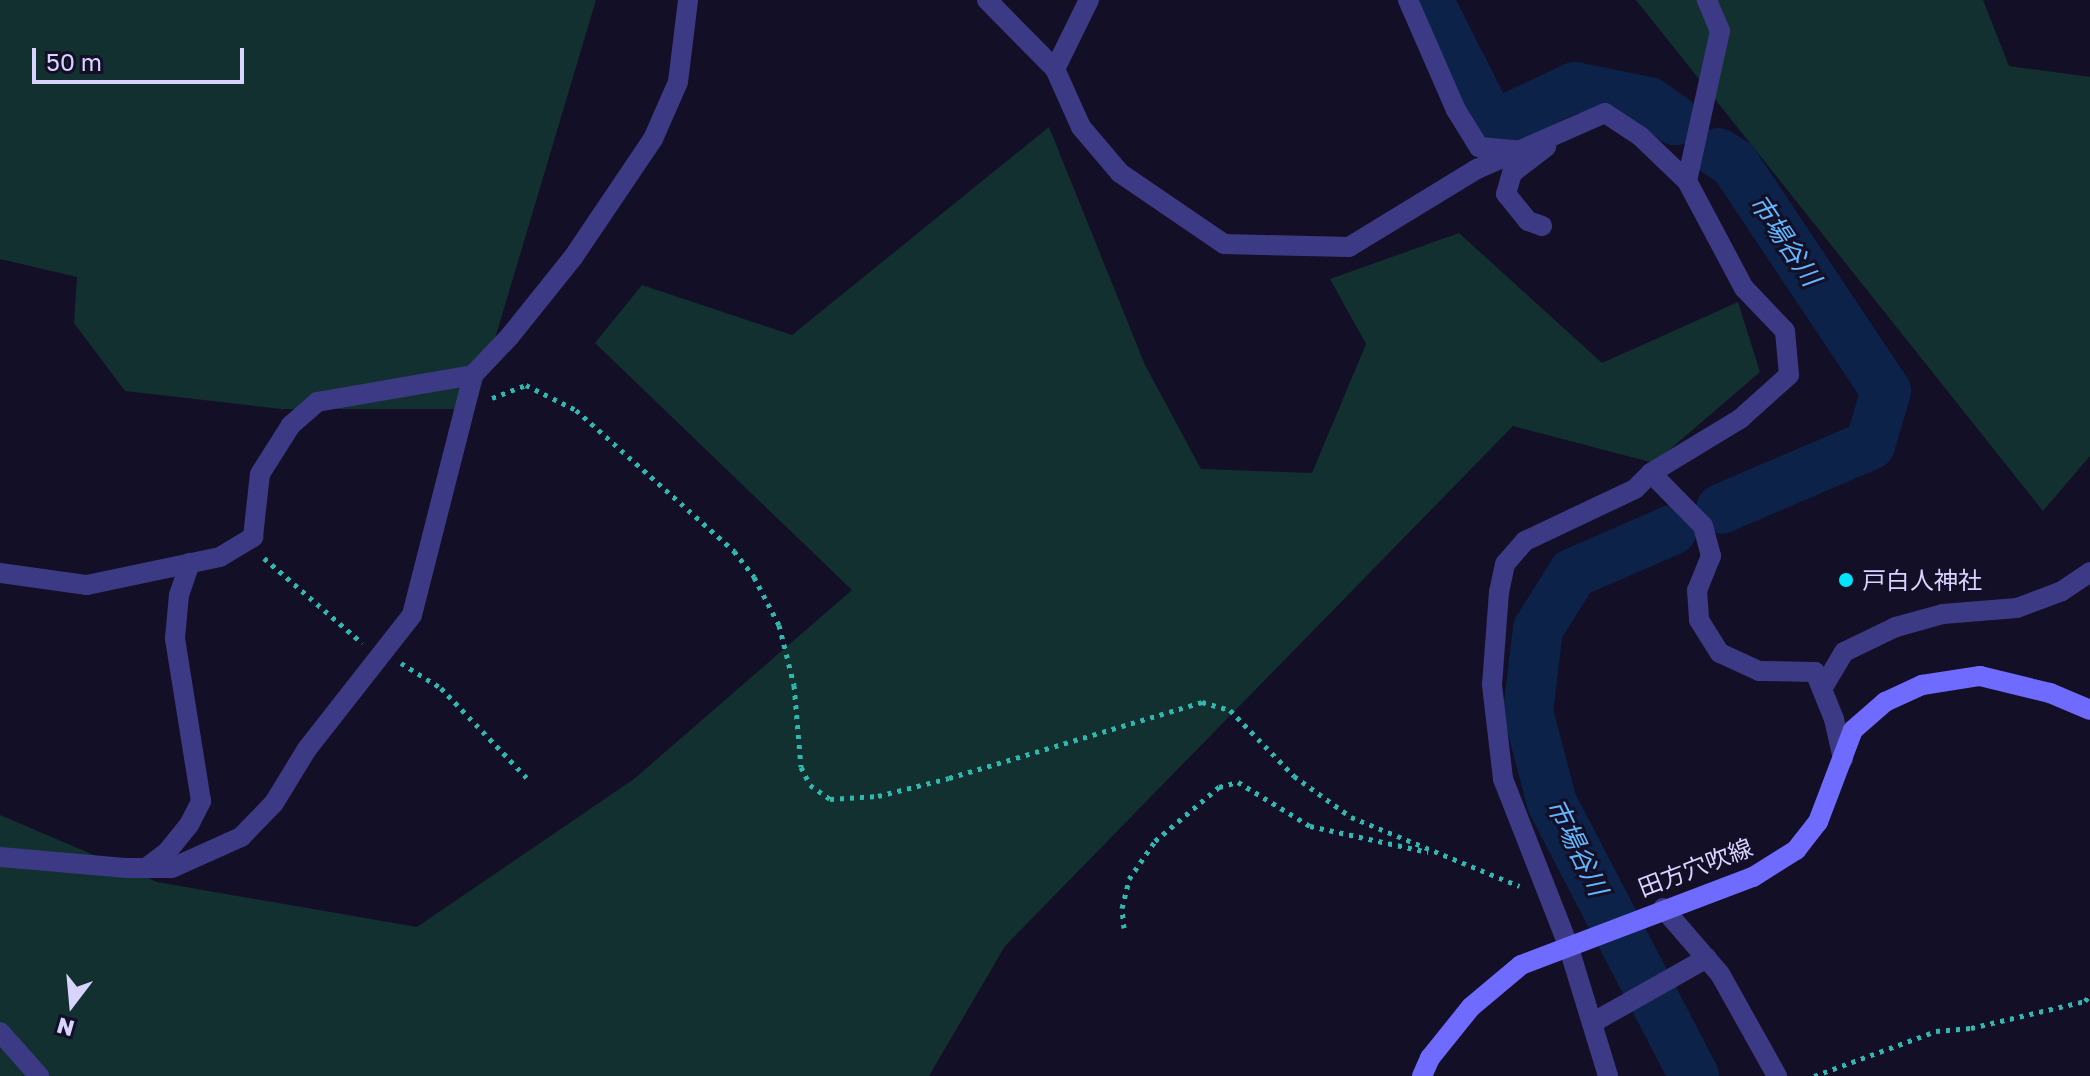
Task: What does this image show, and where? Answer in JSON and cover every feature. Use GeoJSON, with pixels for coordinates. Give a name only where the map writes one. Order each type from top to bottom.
{"type":"FeatureCollection","features":[{"type":"Feature","properties":{"kind":"main road","name":"田方穴吹線"},"geometry":{"type":"LineString","coordinates":[[1422,1076],[1430,1058],[1471,1007],[1521,965],[1577,941],[1753,877],[1796,850],[1818,822],[1853,730],[1885,702],[1922,685],[1980,676],[2050,693],[2090,710]]}},
{"type":"Feature","properties":{"kind":"street"},"geometry":{"type":"LineString","coordinates":[[0,857],[172,868],[241,837],[274,803],[307,749],[412,615],[473,375],[510,336],[574,256],[653,139],[678,82],[688,0]]}},
{"type":"Feature","properties":{"kind":"street"},"geometry":{"type":"LineString","coordinates":[[987,0],[1055,69],[1081,127],[1120,173],[1224,244],[1349,247],[1477,169],[1605,113],[1640,136],[1687,181],[1744,288],[1785,331],[1789,375],[1740,419],[1651,473],[1635,489],[1525,541],[1505,564],[1492,685],[1503,779],[1547,889],[1577,941],[1592,1023],[1608,1076]]}},
{"type":"Feature","properties":{"kind":"street"},"geometry":{"type":"LineString","coordinates":[[1055,69],[1089,0]]}},
{"type":"Feature","properties":{"kind":"street"},"geometry":{"type":"LineString","coordinates":[[1408,0],[1456,110],[1479,147],[1520,150]]}},
{"type":"Feature","properties":{"kind":"street"},"geometry":{"type":"LineString","coordinates":[[1687,181],[1720,31],[1707,0]]}},
{"type":"Feature","properties":{"kind":"street"},"geometry":{"type":"LineString","coordinates":[[1542,226],[1528,221],[1506,194],[1512,173],[1575,126]]}},
{"type":"Feature","properties":{"kind":"street"},"geometry":{"type":"LineString","coordinates":[[0,573],[87,585],[220,557],[253,537],[260,474],[291,425],[317,402],[473,375]]}},
{"type":"Feature","properties":{"kind":"street"},"geometry":{"type":"LineString","coordinates":[[1651,473],[1703,526],[1711,556],[1697,590],[1699,620],[1720,653],[1759,671],[1815,672],[1843,759]]}},
{"type":"Feature","properties":{"kind":"street"},"geometry":{"type":"LineString","coordinates":[[146,868],[167,852],[189,825],[201,801],[175,638],[179,595],[190,563]]}},
{"type":"Feature","properties":{"kind":"street"},"geometry":{"type":"LineString","coordinates":[[1822,689],[1844,652],[1896,627],[1943,614],[2017,608],[2062,591],[2090,572]]}},
{"type":"Feature","properties":{"kind":"street"},"geometry":{"type":"LineString","coordinates":[[1654,912],[1707,958],[1720,974],[1777,1076]]}},
{"type":"Feature","properties":{"kind":"street"},"geometry":{"type":"LineString","coordinates":[[1592,1023],[1707,958]]}},
{"type":"Feature","properties":{"kind":"street"},"geometry":{"type":"LineString","coordinates":[[0,1032],[39,1076]]}},
{"type":"Feature","properties":{"kind":"path"},"geometry":{"type":"LineString","coordinates":[[462,410],[526,385],[576,410],[734,551],[754,577],[779,625],[794,685],[801,767],[810,785],[830,799],[878,796],[949,778],[1202,702],[1230,710],[1294,776],[1351,817],[1525,889],[1547,889]]}},
{"type":"Feature","properties":{"kind":"path"},"geometry":{"type":"LineString","coordinates":[[245,542],[381,654],[441,688],[530,781]]}},
{"type":"Feature","properties":{"kind":"path"},"geometry":{"type":"LineString","coordinates":[[1124,928],[1122,908],[1129,879],[1155,841],[1219,787],[1238,782],[1310,826],[1444,855]]}},
{"type":"Feature","properties":{"kind":"path"},"geometry":{"type":"LineString","coordinates":[[1814,1076],[1936,1031],[1971,1028],[2085,1001],[2090,995]]}},
{"type":"Feature","properties":{"kind":"green space"},"geometry":{"type":"Polygon","coordinates":[[[0,0],[596,0],[474,409],[281,409],[125,391],[74,323],[77,277],[0,259],[0,0]]]}},
{"type":"Feature","properties":{"kind":"green space"},"geometry":{"type":"Polygon","coordinates":[[[1636,0],[1983,0],[2009,66],[2090,77],[2090,456],[2043,511],[1636,0]]]}},
{"type":"Feature","properties":{"kind":"green space"},"geometry":{"type":"Polygon","coordinates":[[[1049,127],[1145,365],[1201,469],[1312,473],[1366,344],[1330,279],[1459,233],[1602,363],[1738,302],[1760,372],[1654,463],[1513,426],[1005,946],[929,1076],[0,1076],[0,815],[157,882],[417,927],[634,779],[852,590],[595,343],[642,285],[792,335],[1049,127]]]}},
{"type":"Feature","properties":{"kind":"waterway","name":"市場谷川"},"geometry":{"type":"LineString","coordinates":[[1428,0],[1492,126],[1575,87],[1649,102],[1675,120]]}},
{"type":"Feature","properties":{"kind":"waterway","name":"市場谷川"},"geometry":{"type":"LineString","coordinates":[[1718,153],[1734,163],[1886,391],[1870,445],[1721,509]]}},
{"type":"Feature","properties":{"kind":"waterway","name":"市場谷川"},"geometry":{"type":"LineString","coordinates":[[1672,530],[1573,573],[1538,629],[1528,712],[1552,803],[1694,1076]]}},
{"type":"Feature","properties":{"kind":"place","name":"戸白人神社"},"geometry":{"type":"Point","coordinates":[1846,580]}}]}
